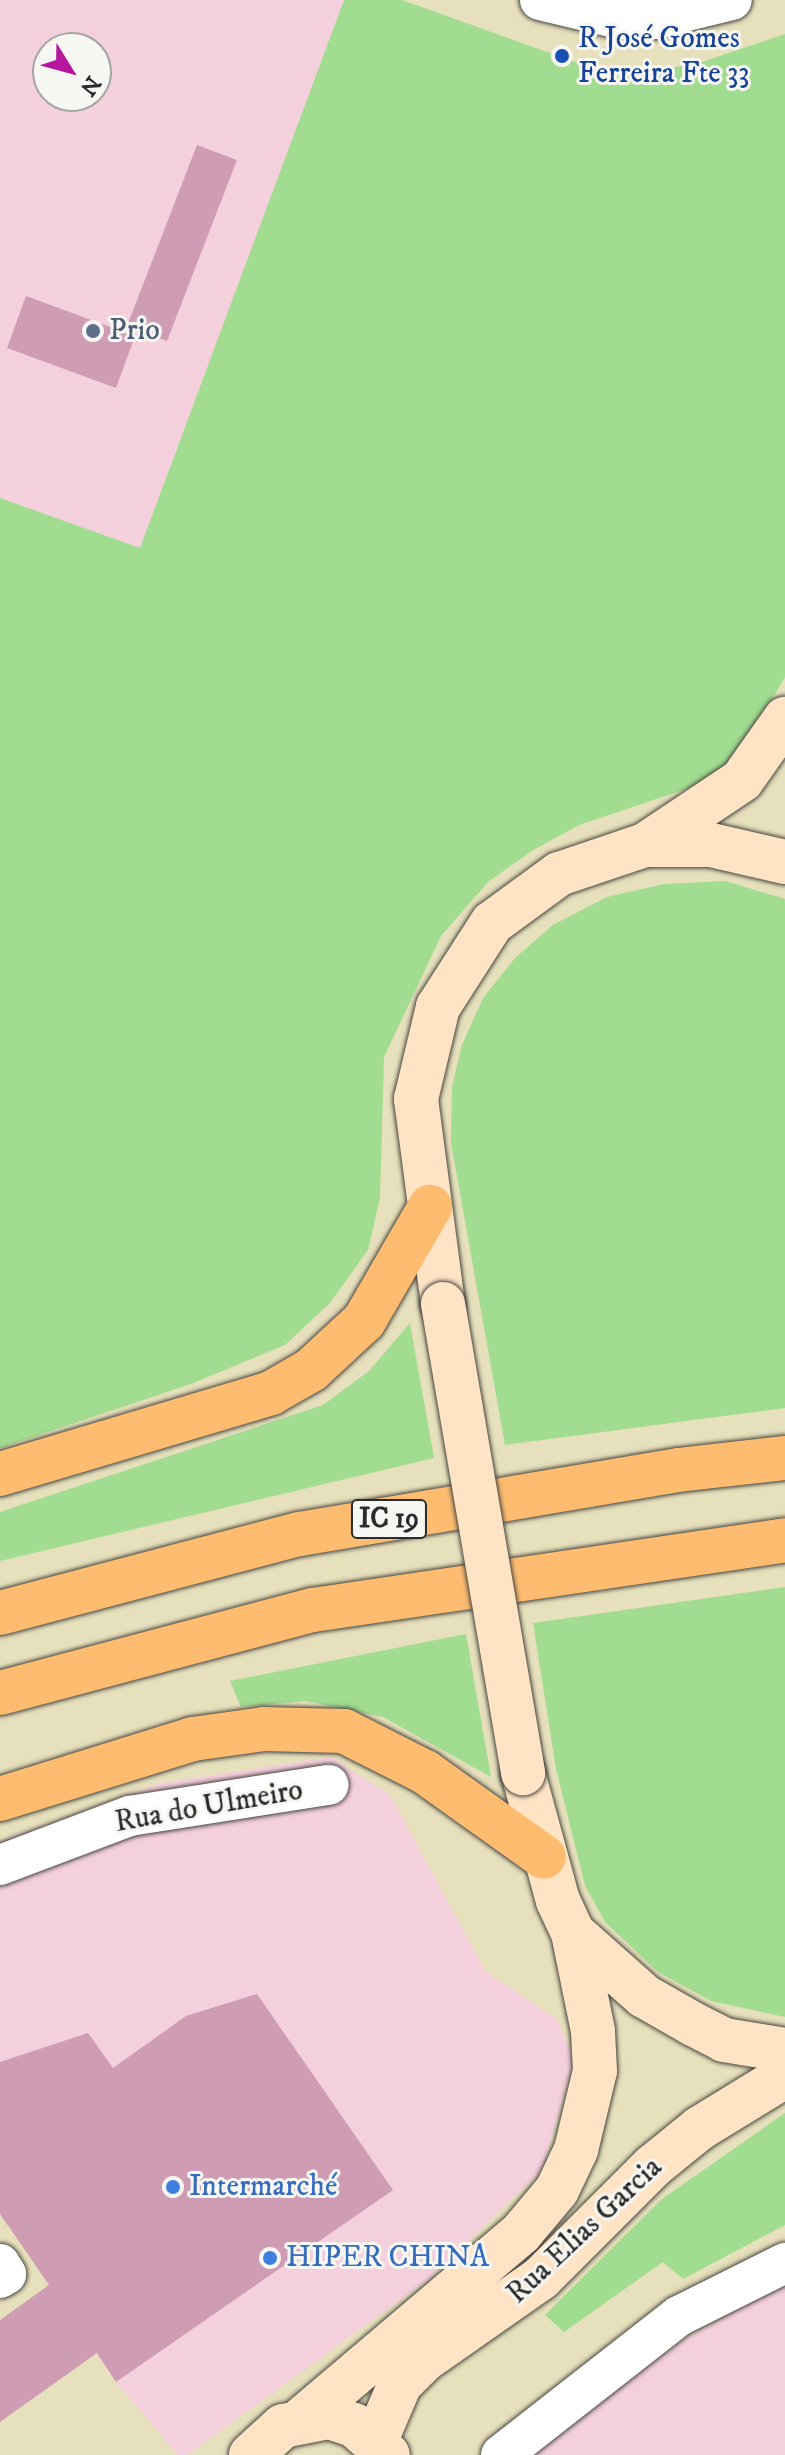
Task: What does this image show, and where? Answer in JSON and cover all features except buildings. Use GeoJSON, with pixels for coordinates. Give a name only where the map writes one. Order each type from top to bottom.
{"type":"FeatureCollection","features":[{"type":"Feature","properties":{"kind":"highway"},"geometry":{"type":"LineString","coordinates":[[0,1474],[271,1393],[311,1370],[364,1321],[430,1207]]}},
{"type":"Feature","properties":{"kind":"highway","name":"IC 19"},"geometry":{"type":"LineString","coordinates":[[0,1613],[300,1534],[678,1470],[785,1458]]}},
{"type":"Feature","properties":{"kind":"highway"},"geometry":{"type":"LineString","coordinates":[[0,1693],[313,1610],[785,1540]]}},
{"type":"Feature","properties":{"kind":"highway"},"geometry":{"type":"LineString","coordinates":[[0,1799],[193,1739],[264,1729],[344,1731],[425,1772],[544,1857]]}},
{"type":"Feature","properties":{"kind":"street"},"geometry":{"type":"LineString","coordinates":[[540,0],[620,19],[654,19],[732,0]]}},
{"type":"Feature","properties":{"kind":"street"},"geometry":{"type":"LineString","coordinates":[[645,845],[742,780],[785,719]]}},
{"type":"Feature","properties":{"kind":"street"},"geometry":{"type":"LineString","coordinates":[[645,845],[711,845],[785,862]]}},
{"type":"Feature","properties":{"kind":"street","name":"Rua Elias Garcia"},"geometry":{"type":"LineString","coordinates":[[250,2449],[303,2418],[521,2233],[557,2190],[576,2150],[595,2071],[573,1933],[544,1857],[523,1773],[443,1304],[416,1099],[438,1007],[468,955],[492,923],[547,881],[645,845]]}},
{"type":"Feature","properties":{"kind":"street","name":"Rua do Ulmeiro"},"geometry":{"type":"LineString","coordinates":[[0,1865],[130,1816],[329,1785]]}},
{"type":"Feature","properties":{"kind":"street","name":"Rua Elias Garcia"},"geometry":{"type":"LineString","coordinates":[[573,1933],[644,1996],[693,2024],[724,2040],[785,2050]]}},
{"type":"Feature","properties":{"kind":"street","name":"Rua Elias Garcia"},"geometry":{"type":"LineString","coordinates":[[382,2447],[400,2384],[424,2360],[541,2278],[653,2166],[700,2128],[785,2076]]}},
{"type":"Feature","properties":{"kind":"street"},"geometry":{"type":"LineString","coordinates":[[501,2455],[679,2316],[785,2263]]}},
{"type":"Feature","properties":{"kind":"street"},"geometry":{"type":"LineString","coordinates":[[0,2264],[6,2274],[0,2278]]}},
{"type":"Feature","properties":{"kind":"street"},"geometry":{"type":"LineString","coordinates":[[303,2418],[329,2417],[354,2425],[382,2447]]}},
{"type":"Feature","properties":{"kind":"shaded area"},"geometry":{"type":"Polygon","coordinates":[[[0,0],[344,0],[140,548],[0,498],[0,0]]]}},
{"type":"Feature","properties":{"kind":"shaded area"},"geometry":{"type":"Polygon","coordinates":[[[331,1757],[390,1795],[486,1972],[557,2019],[574,2060],[542,2170],[430,2278],[187,2455],[178,2455],[116,2382],[0,2214],[0,1841],[161,1783],[331,1757]]]}},
{"type":"Feature","properties":{"kind":"shaded area"},"geometry":{"type":"Polygon","coordinates":[[[785,2283],[785,2455],[527,2455],[683,2340],[785,2283]]]}},
{"type":"Feature","properties":{"kind":"green space"},"geometry":{"type":"Polygon","coordinates":[[[344,0],[402,0],[620,78],[702,62],[785,34],[785,677],[738,758],[710,781],[579,825],[530,852],[488,882],[441,936],[384,1057],[380,1198],[368,1250],[330,1303],[285,1345],[191,1384],[0,1448],[0,498],[140,548],[344,0]]]}},
{"type":"Feature","properties":{"kind":"green space"},"geometry":{"type":"Polygon","coordinates":[[[725,881],[785,899],[785,1408],[505,1445],[451,1143],[452,1086],[462,1045],[483,998],[515,958],[553,925],[607,897],[664,884],[725,881]]]}},
{"type":"Feature","properties":{"kind":"green space"},"geometry":{"type":"Polygon","coordinates":[[[410,1323],[434,1458],[0,1561],[0,1512],[323,1405],[369,1371],[410,1323]]]}},
{"type":"Feature","properties":{"kind":"green space"},"geometry":{"type":"Polygon","coordinates":[[[785,1587],[785,2017],[711,2001],[658,1972],[605,1922],[585,1886],[556,1769],[533,1623],[785,1587]]]}},
{"type":"Feature","properties":{"kind":"green space"},"geometry":{"type":"Polygon","coordinates":[[[466,1634],[491,1777],[383,1717],[305,1701],[241,1707],[230,1681],[466,1634]]]}},
{"type":"Feature","properties":{"kind":"green space"},"geometry":{"type":"Polygon","coordinates":[[[785,2113],[785,2225],[683,2279],[663,2262],[564,2332],[545,2315],[662,2199],[785,2113]]]}},
{"type":"Feature","properties":{"kind":"place","name":"R José Gomes Ferreira Fte 33"},"geometry":{"type":"Point","coordinates":[562,56]}},
{"type":"Feature","properties":{"kind":"place","name":"Prio"},"geometry":{"type":"Point","coordinates":[93,331]}},
{"type":"Feature","properties":{"kind":"place","name":"Intermarché"},"geometry":{"type":"Point","coordinates":[173,2187]}},
{"type":"Feature","properties":{"kind":"place","name":"HIPER CHINA"},"geometry":{"type":"Point","coordinates":[270,2258]}}]}
